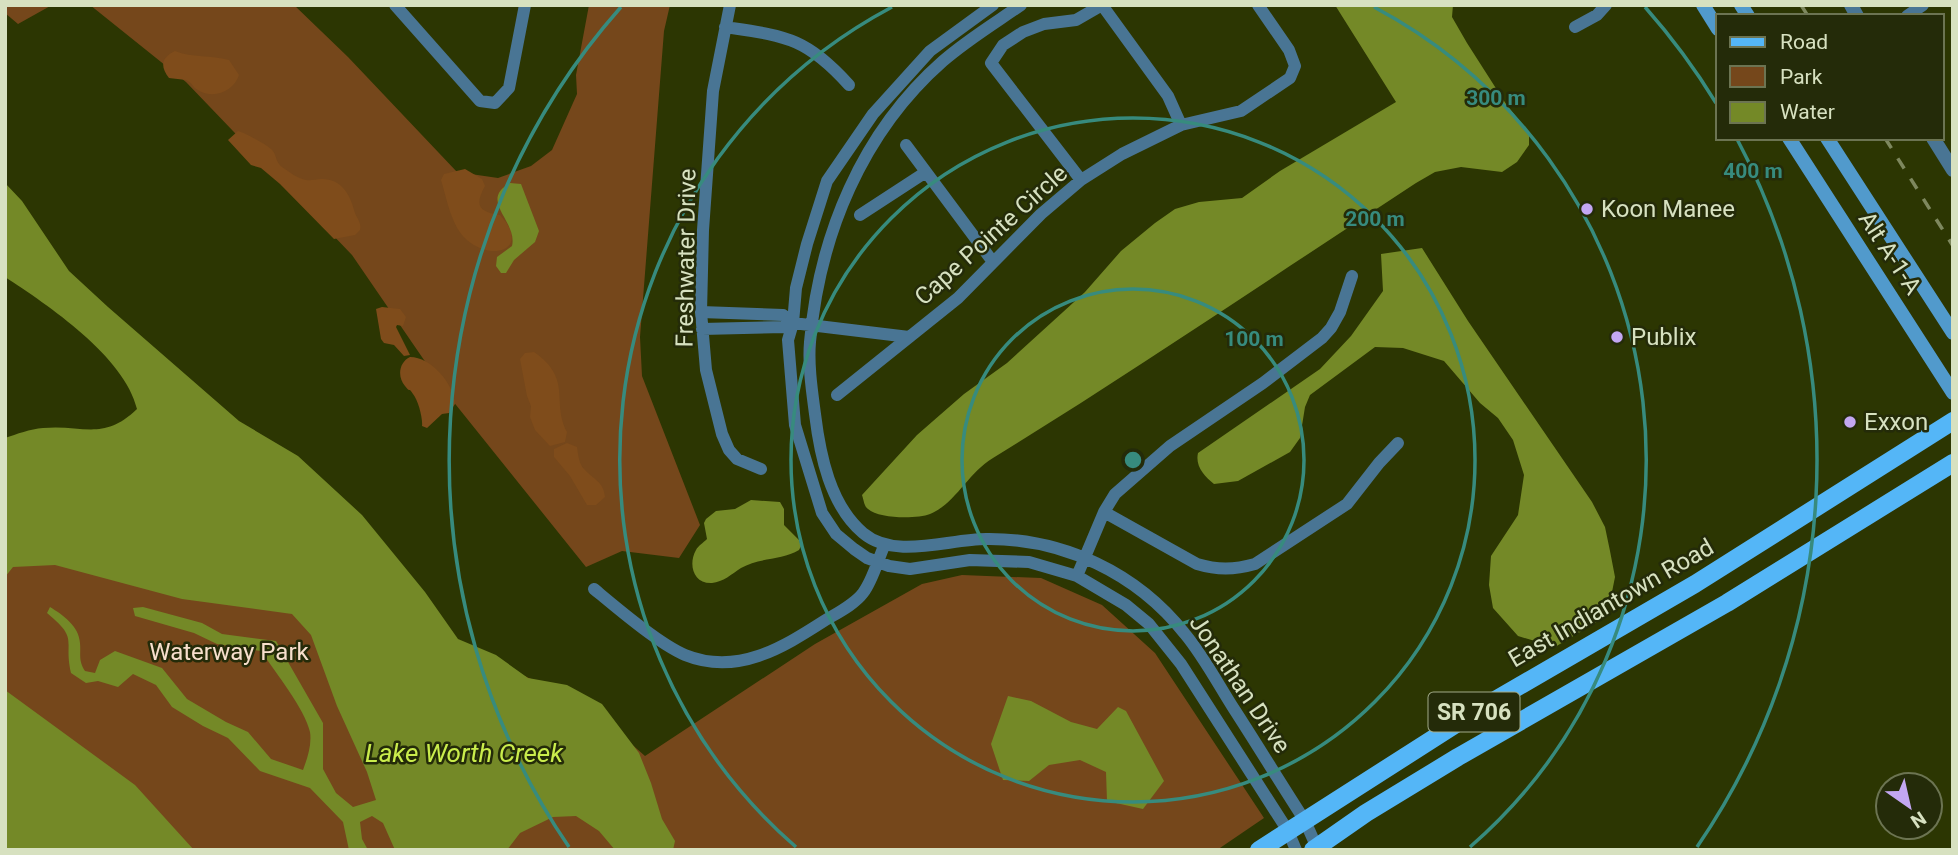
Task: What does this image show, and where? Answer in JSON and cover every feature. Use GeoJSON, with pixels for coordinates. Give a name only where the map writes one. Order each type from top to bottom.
{"type":"FeatureCollection","features":[{"type":"Feature","properties":{"kind":"main road"},"geometry":{"type":"LineString","coordinates":[[1703,5],[1716,26]]}},
{"type":"Feature","properties":{"kind":"main road","name":"Alt A-1-A"},"geometry":{"type":"LineString","coordinates":[[1790,140],[1953,393]]}},
{"type":"Feature","properties":{"kind":"main road"},"geometry":{"type":"LineString","coordinates":[[1828,140],[1953,333]]}},
{"type":"Feature","properties":{"kind":"main road","name":"East Indiantown Road"},"geometry":{"type":"LineString","coordinates":[[1259,850],[1478,710],[1695,584],[1953,421]]}},
{"type":"Feature","properties":{"kind":"main road","name":"SR 706"},"geometry":{"type":"LineString","coordinates":[[1316,849],[1366,813],[1458,757],[1712,611],[1953,463]]}},
{"type":"Feature","properties":{"kind":"main road"},"geometry":{"type":"LineString","coordinates":[[1695,584],[1712,611]]}},
{"type":"Feature","properties":{"kind":"street"},"geometry":{"type":"LineString","coordinates":[[395,5],[480,101],[495,103],[509,88],[525,5]]}},
{"type":"Feature","properties":{"kind":"street","name":"Freshwater Drive"},"geometry":{"type":"LineString","coordinates":[[730,5],[713,91],[703,230],[702,329],[706,370],[722,434],[729,450],[737,459],[761,469]]}},
{"type":"Feature","properties":{"kind":"street","name":"Jonathan Drive"},"geometry":{"type":"LineString","coordinates":[[993,5],[930,51],[873,114],[827,181],[796,288],[793,323],[788,340],[795,425],[822,513],[835,534],[877,562],[910,569],[970,560],[1029,562],[1077,576],[1126,605],[1149,624],[1167,645],[1288,831],[1296,850]]}},
{"type":"Feature","properties":{"kind":"street"},"geometry":{"type":"LineString","coordinates":[[813,324],[815,296],[826,249],[842,204],[870,148],[914,90],[942,62],[1021,5]]}},
{"type":"Feature","properties":{"kind":"street"},"geometry":{"type":"LineString","coordinates":[[1081,180],[991,64],[1003,45],[1023,32],[1044,24],[1076,20],[1102,5],[1168,96],[1181,125]]}},
{"type":"Feature","properties":{"kind":"street","name":"Cape Pointe Circle"},"geometry":{"type":"LineString","coordinates":[[837,395],[958,298],[1041,214],[1081,180],[1122,153],[1181,125],[1241,111],[1290,78],[1295,66],[1289,50],[1258,5]]}},
{"type":"Feature","properties":{"kind":"street"},"geometry":{"type":"LineString","coordinates":[[1575,27],[1597,15],[1606,5]]}},
{"type":"Feature","properties":{"kind":"street"},"geometry":{"type":"LineString","coordinates":[[725,27],[790,39],[811,49],[830,64],[849,85]]}},
{"type":"Feature","properties":{"kind":"street"},"geometry":{"type":"LineString","coordinates":[[1934,140],[1953,170]]}},
{"type":"Feature","properties":{"kind":"street"},"geometry":{"type":"LineString","coordinates":[[906,145],[993,262]]}},
{"type":"Feature","properties":{"kind":"street"},"geometry":{"type":"LineString","coordinates":[[860,215],[926,172]]}},
{"type":"Feature","properties":{"kind":"street"},"geometry":{"type":"LineString","coordinates":[[1077,576],[1104,512],[1115,495],[1170,446],[1263,383],[1322,338],[1340,312],[1352,276]]}},
{"type":"Feature","properties":{"kind":"street","name":"Cape Pointe Circle"},"geometry":{"type":"LineString","coordinates":[[701,312],[783,315],[793,323]]}},
{"type":"Feature","properties":{"kind":"street","name":"Cape Pointe Circle"},"geometry":{"type":"LineString","coordinates":[[702,329],[784,327],[793,323],[909,337]]}},
{"type":"Feature","properties":{"kind":"street","name":"Jonathan Drive"},"geometry":{"type":"LineString","coordinates":[[813,324],[810,344],[819,451],[839,503],[861,531],[886,544],[904,547],[963,539],[1001,539],[1034,543],[1085,556],[1137,586],[1184,633],[1305,821],[1316,849]]}},
{"type":"Feature","properties":{"kind":"street"},"geometry":{"type":"LineString","coordinates":[[1104,512],[1197,564],[1212,568],[1240,568],[1255,564],[1347,504],[1398,443]]}},
{"type":"Feature","properties":{"kind":"street"},"geometry":{"type":"LineString","coordinates":[[594,589],[684,654],[710,662],[737,662],[761,657],[796,639],[853,603],[864,592],[886,544]]}},
{"type":"Feature","properties":{"kind":"green space"},"geometry":{"type":"Polygon","coordinates":[[[5,5],[52,5],[18,24],[5,13],[5,5]]]}},
{"type":"Feature","properties":{"kind":"green space"},"geometry":{"type":"Polygon","coordinates":[[[90,5],[294,5],[348,57],[457,172],[498,178],[531,166],[552,150],[577,94],[576,75],[589,5],[670,5],[664,31],[640,337],[642,376],[700,525],[679,558],[622,551],[586,567],[448,395],[352,255],[186,82],[90,5]]]}},
{"type":"Feature","properties":{"kind":"green space","name":"Waterway Park"},"geometry":{"type":"Polygon","coordinates":[[[5,503],[461,648],[556,690],[603,719],[645,756],[815,644],[922,584],[962,575],[1041,578],[1102,605],[1155,653],[1264,818],[1217,850],[192,850],[5,701],[5,503]]]}},
{"type":"Feature","properties":{"kind":"shaded area"},"geometry":{"type":"Polygon","coordinates":[[[175,51],[229,60],[239,75],[233,86],[223,92],[204,93],[186,80],[169,78],[163,63],[167,56],[175,51]]]}},
{"type":"Feature","properties":{"kind":"shaded area"},"geometry":{"type":"Polygon","coordinates":[[[238,131],[268,147],[280,165],[296,177],[329,180],[344,188],[360,222],[360,230],[355,235],[334,239],[280,184],[261,168],[251,165],[228,140],[238,131]]]}},
{"type":"Feature","properties":{"kind":"shaded area"},"geometry":{"type":"Polygon","coordinates":[[[465,169],[482,179],[485,186],[480,207],[500,215],[509,226],[512,236],[505,248],[497,251],[477,247],[467,240],[457,227],[441,180],[444,174],[465,169]]]}},
{"type":"Feature","properties":{"kind":"shaded area"},"geometry":{"type":"Polygon","coordinates":[[[376,309],[400,309],[406,317],[403,326],[396,327],[410,355],[404,356],[394,345],[384,343],[381,339],[376,309]]]}},
{"type":"Feature","properties":{"kind":"shaded area"},"geometry":{"type":"Polygon","coordinates":[[[534,352],[546,362],[557,381],[567,432],[565,442],[550,446],[535,430],[530,417],[531,406],[520,359],[525,353],[534,352]]]}},
{"type":"Feature","properties":{"kind":"shaded area"},"geometry":{"type":"Polygon","coordinates":[[[410,357],[426,362],[440,373],[454,396],[455,404],[449,413],[442,414],[427,428],[422,426],[415,397],[405,386],[400,374],[401,366],[410,357]]]}},
{"type":"Feature","properties":{"kind":"shaded area"},"geometry":{"type":"Polygon","coordinates":[[[567,443],[577,447],[582,467],[603,488],[605,497],[596,505],[587,505],[570,476],[554,457],[554,449],[567,443]]]}},
{"type":"Feature","properties":{"kind":"water"},"geometry":{"type":"Polygon","coordinates":[[[1335,5],[1453,5],[1452,17],[1467,43],[1506,104],[1529,133],[1529,145],[1517,162],[1502,172],[1461,167],[1435,172],[1416,183],[1153,357],[993,458],[947,503],[930,514],[889,516],[880,515],[867,508],[862,495],[917,435],[964,394],[1007,363],[1085,292],[1121,251],[1155,223],[1175,209],[1199,202],[1242,198],[1280,171],[1396,102],[1335,5]]]}},
{"type":"Feature","properties":{"kind":"water","name":"Lake Worth Creek"},"geometry":{"type":"Polygon","coordinates":[[[5,183],[22,201],[69,271],[239,421],[298,456],[362,515],[425,592],[458,639],[496,655],[528,678],[567,685],[602,704],[639,753],[662,819],[675,841],[673,850],[615,850],[599,831],[576,816],[553,817],[520,833],[507,850],[395,850],[383,823],[372,816],[360,822],[362,839],[368,850],[349,850],[343,822],[310,788],[260,771],[228,738],[172,707],[156,685],[133,674],[118,687],[98,681],[86,683],[71,673],[67,635],[47,613],[50,607],[65,617],[77,631],[85,671],[95,673],[100,660],[115,651],[162,668],[187,699],[248,732],[271,759],[303,770],[310,742],[307,723],[261,651],[217,644],[194,633],[135,616],[133,608],[143,607],[202,623],[222,634],[276,641],[323,723],[323,769],[336,793],[353,807],[376,800],[311,635],[292,614],[182,599],[55,565],[13,567],[5,577],[5,438],[43,428],[103,428],[125,419],[137,409],[130,390],[117,370],[83,334],[5,277],[5,183]]]}},
{"type":"Feature","properties":{"kind":"water"},"geometry":{"type":"Polygon","coordinates":[[[510,183],[521,184],[539,231],[535,242],[514,260],[506,273],[501,273],[496,266],[497,257],[512,246],[512,237],[498,204],[498,197],[501,190],[510,183]]]}},
{"type":"Feature","properties":{"kind":"water"},"geometry":{"type":"Polygon","coordinates":[[[1422,248],[1468,321],[1592,502],[1605,527],[1615,577],[1612,592],[1600,620],[1555,647],[1518,636],[1493,608],[1489,585],[1491,556],[1518,515],[1524,475],[1513,440],[1498,418],[1480,403],[1444,361],[1403,348],[1375,347],[1310,395],[1305,407],[1300,438],[1290,452],[1238,481],[1214,484],[1199,466],[1198,453],[1320,369],[1351,336],[1383,291],[1381,254],[1422,248]]]}},
{"type":"Feature","properties":{"kind":"water"},"geometry":{"type":"Polygon","coordinates":[[[751,500],[780,502],[784,509],[784,525],[799,540],[799,550],[785,556],[755,562],[716,582],[700,580],[696,577],[692,561],[697,549],[707,539],[704,523],[706,519],[716,511],[735,509],[751,500]]]}},
{"type":"Feature","properties":{"kind":"water"},"geometry":{"type":"Polygon","coordinates":[[[5,690],[135,785],[194,850],[5,850],[5,690]]]}},
{"type":"Feature","properties":{"kind":"water"},"geometry":{"type":"Polygon","coordinates":[[[1008,696],[1031,701],[1071,722],[1097,729],[1118,707],[1126,711],[1164,781],[1143,809],[1107,801],[1106,772],[1080,760],[1049,765],[1029,781],[1003,780],[991,744],[1008,696]]]}},
{"type":"Feature","properties":{"kind":"railway"},"geometry":{"type":"LineString","coordinates":[[1801,5],[1807,14]]}},
{"type":"Feature","properties":{"kind":"railway"},"geometry":{"type":"LineString","coordinates":[[1886,140],[1953,246]]}},
{"type":"Feature","properties":{"kind":"place","name":"Koon Manee"},"geometry":{"type":"Point","coordinates":[1587,209]}},
{"type":"Feature","properties":{"kind":"place","name":"Publix"},"geometry":{"type":"Point","coordinates":[1617,337]}},
{"type":"Feature","properties":{"kind":"place","name":"Exxon"},"geometry":{"type":"Point","coordinates":[1850,422]}}]}
